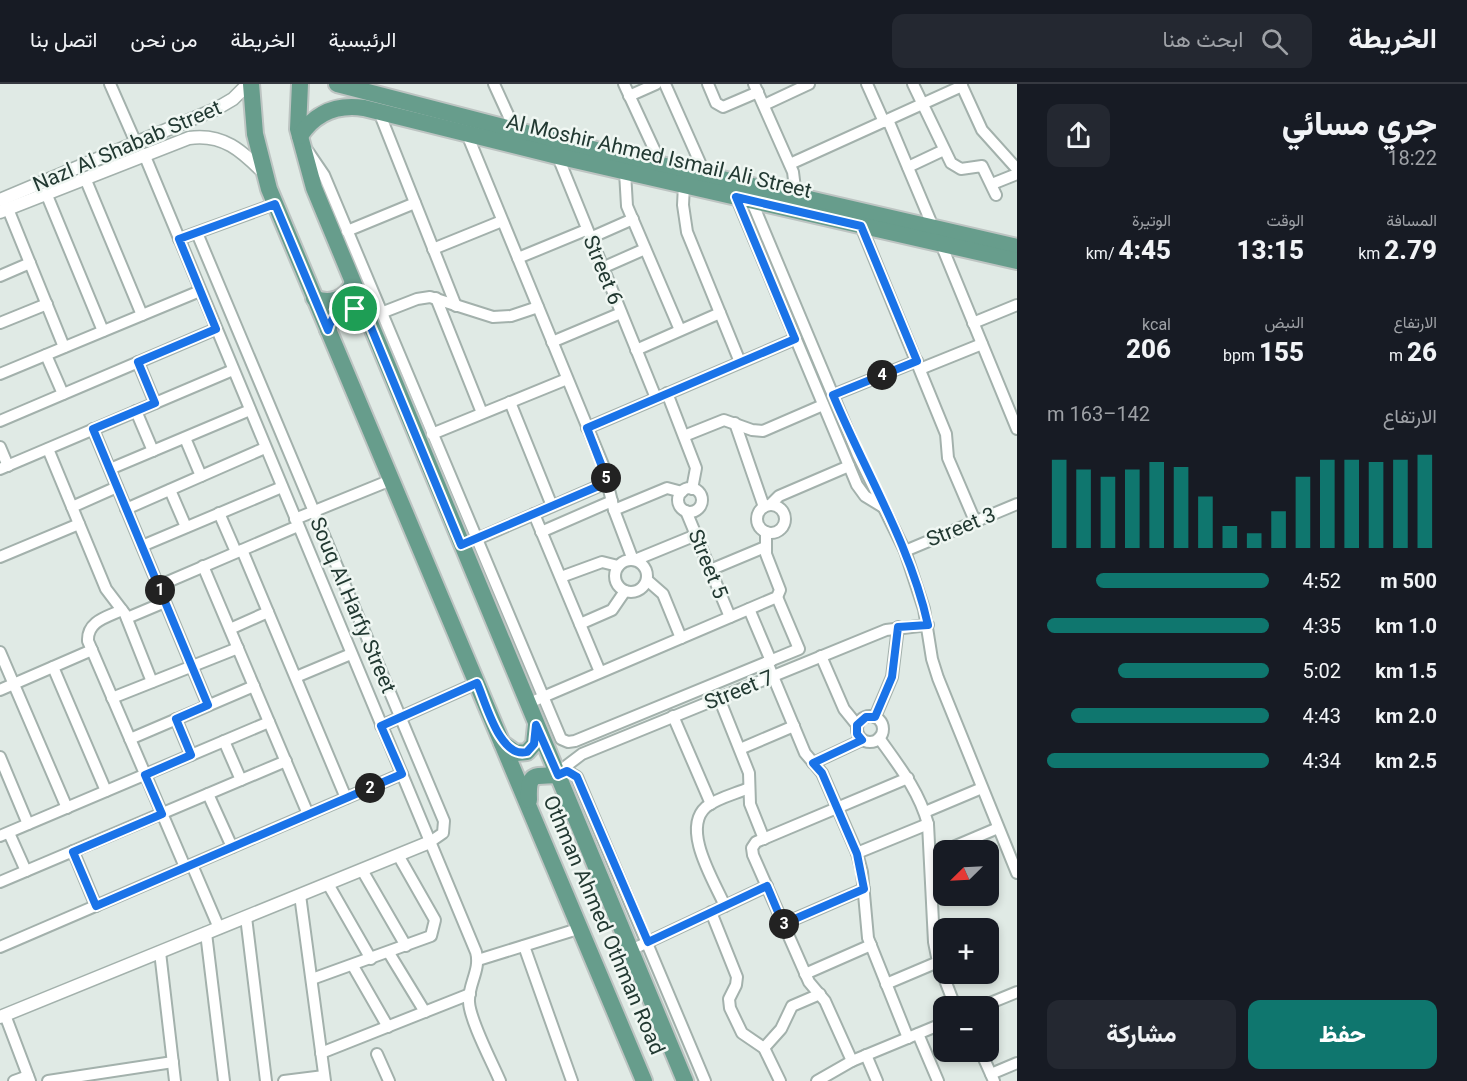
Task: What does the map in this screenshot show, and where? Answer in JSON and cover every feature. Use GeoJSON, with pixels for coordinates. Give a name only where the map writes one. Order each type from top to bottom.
{"type":"FeatureCollection","features":[{"type":"Feature","properties":{"kind":"main road","name":"Othman Ahmed Othman Road"},"geometry":{"type":"LineString","coordinates":[[250,84],[253,122],[264,173],[275,204],[644,1081]]}},
{"type":"Feature","properties":{"kind":"main road","name":"Othman Ahmed Othman Road"},"geometry":{"type":"LineString","coordinates":[[300,84],[300,139],[314,188],[352,283],[373,313],[469,542],[534,700],[536,725],[685,1081]]}},
{"type":"Feature","properties":{"kind":"main road","name":"Al Moshir Ahmed Ismail Ali Street"},"geometry":{"type":"LineString","coordinates":[[337,84],[367,88],[515,130],[555,148],[625,172],[684,185],[796,196],[1017,247]]}},
{"type":"Feature","properties":{"kind":"main road","name":"Al Moshir Ahmed Ismail Ali Street"},"geometry":{"type":"LineString","coordinates":[[300,139],[309,123],[329,110],[355,107],[466,134],[661,164],[705,174],[741,191],[861,226],[1017,261]]}},
{"type":"Feature","properties":{"kind":"main road"},"geometry":{"type":"LineString","coordinates":[[314,297],[326,301],[337,300],[347,293],[352,283]]}},
{"type":"Feature","properties":{"kind":"main road"},"geometry":{"type":"LineString","coordinates":[[328,330],[332,320],[339,312],[355,309],[373,313]]}},
{"type":"Feature","properties":{"kind":"main road"},"geometry":{"type":"LineString","coordinates":[[502,743],[516,753],[527,752],[534,744],[536,725]]}},
{"type":"Feature","properties":{"kind":"main road"},"geometry":{"type":"LineString","coordinates":[[529,804],[529,783],[534,777],[540,774],[558,774]]}},
{"type":"Feature","properties":{"kind":"street"},"geometry":{"type":"LineString","coordinates":[[110,84],[136,143]]}},
{"type":"Feature","properties":{"kind":"street","name":"Nazl Al Shabab Street"},"geometry":{"type":"LineString","coordinates":[[3,207],[136,143],[225,105],[250,84]]}},
{"type":"Feature","properties":{"kind":"street"},"geometry":{"type":"LineString","coordinates":[[494,84],[515,130]]}},
{"type":"Feature","properties":{"kind":"street"},"geometry":{"type":"LineString","coordinates":[[624,84],[661,164]]}},
{"type":"Feature","properties":{"kind":"street"},"geometry":{"type":"LineString","coordinates":[[629,96],[656,84]]}},
{"type":"Feature","properties":{"kind":"street"},"geometry":{"type":"LineString","coordinates":[[665,84],[705,174]]}},
{"type":"Feature","properties":{"kind":"street"},"geometry":{"type":"LineString","coordinates":[[708,84],[716,103],[723,107],[756,88],[790,164],[796,196]]}},
{"type":"Feature","properties":{"kind":"street"},"geometry":{"type":"LineString","coordinates":[[764,105],[809,84]]}},
{"type":"Feature","properties":{"kind":"street"},"geometry":{"type":"LineString","coordinates":[[867,84],[908,167],[933,227]]}},
{"type":"Feature","properties":{"kind":"street"},"geometry":{"type":"LineString","coordinates":[[914,84],[951,163],[958,168],[982,166],[996,195]]}},
{"type":"Feature","properties":{"kind":"street"},"geometry":{"type":"LineString","coordinates":[[790,164],[962,85],[982,130],[1017,169]]}},
{"type":"Feature","properties":{"kind":"street"},"geometry":{"type":"LineString","coordinates":[[378,112],[456,306]]}},
{"type":"Feature","properties":{"kind":"street"},"geometry":{"type":"LineString","coordinates":[[466,134],[587,428],[634,560],[646,570],[647,580],[663,594],[681,638]]}},
{"type":"Feature","properties":{"kind":"street","name":"Nazl Al Shabab Street"},"geometry":{"type":"LineString","coordinates":[[3,207],[46,193],[189,138],[209,137],[239,149],[264,173]]}},
{"type":"Feature","properties":{"kind":"street"},"geometry":{"type":"LineString","coordinates":[[300,139],[324,175],[347,231],[373,313],[432,434],[469,542],[608,482]]}},
{"type":"Feature","properties":{"kind":"street","name":"Street 6"},"geometry":{"type":"LineString","coordinates":[[555,148],[656,398]]}},
{"type":"Feature","properties":{"kind":"street"},"geometry":{"type":"LineString","coordinates":[[908,167],[944,150]]}},
{"type":"Feature","properties":{"kind":"street"},"geometry":{"type":"LineString","coordinates":[[144,154],[478,960],[470,994],[471,1012],[500,1081]]}},
{"type":"Feature","properties":{"kind":"street"},"geometry":{"type":"LineString","coordinates":[[625,172],[625,200],[680,330]]}},
{"type":"Feature","properties":{"kind":"street"},"geometry":{"type":"LineString","coordinates":[[992,184],[1017,174]]}},
{"type":"Feature","properties":{"kind":"street"},"geometry":{"type":"LineString","coordinates":[[85,178],[142,315]]}},
{"type":"Feature","properties":{"kind":"street"},"geometry":{"type":"LineString","coordinates":[[684,185],[683,205],[687,231],[740,362]]}},
{"type":"Feature","properties":{"kind":"street"},"geometry":{"type":"LineString","coordinates":[[741,191],[795,339],[860,491],[884,507]]}},
{"type":"Feature","properties":{"kind":"street"},"geometry":{"type":"LineString","coordinates":[[741,191],[905,551],[928,625],[934,668],[1017,873]]}},
{"type":"Feature","properties":{"kind":"street"},"geometry":{"type":"LineString","coordinates":[[46,193],[103,331]]}},
{"type":"Feature","properties":{"kind":"street"},"geometry":{"type":"LineString","coordinates":[[347,231],[415,203]]}},
{"type":"Feature","properties":{"kind":"street"},"geometry":{"type":"LineString","coordinates":[[179,239],[275,204]]}},
{"type":"Feature","properties":{"kind":"street"},"geometry":{"type":"LineString","coordinates":[[3,207],[30,263],[64,347]]}},
{"type":"Feature","properties":{"kind":"street"},"geometry":{"type":"LineString","coordinates":[[518,258],[633,219]]}},
{"type":"Feature","properties":{"kind":"street"},"geometry":{"type":"LineString","coordinates":[[433,249],[502,221]]}},
{"type":"Feature","properties":{"kind":"street"},"geometry":{"type":"LineString","coordinates":[[861,226],[946,434],[948,458],[975,521]]}},
{"type":"Feature","properties":{"kind":"street","name":"Souq Al Harfy Street"},"geometry":{"type":"LineString","coordinates":[[197,233],[445,825],[441,837],[430,842]]}},
{"type":"Feature","properties":{"kind":"street"},"geometry":{"type":"LineString","coordinates":[[941,244],[1017,429]]}},
{"type":"Feature","properties":{"kind":"street"},"geometry":{"type":"LineString","coordinates":[[602,268],[645,249]]}},
{"type":"Feature","properties":{"kind":"street"},"geometry":{"type":"LineString","coordinates":[[0,276],[30,263]]}},
{"type":"Feature","properties":{"kind":"street"},"geometry":{"type":"LineString","coordinates":[[0,374],[200,291]]}},
{"type":"Feature","properties":{"kind":"street"},"geometry":{"type":"LineString","coordinates":[[373,313],[417,299],[436,298],[493,317],[511,316],[538,307]]}},
{"type":"Feature","properties":{"kind":"street"},"geometry":{"type":"LineString","coordinates":[[436,298],[482,413]]}},
{"type":"Feature","properties":{"kind":"street"},"geometry":{"type":"LineString","coordinates":[[0,323],[47,304]]}},
{"type":"Feature","properties":{"kind":"street"},"geometry":{"type":"LineString","coordinates":[[973,323],[1017,305]]}},
{"type":"Feature","properties":{"kind":"street"},"geometry":{"type":"LineString","coordinates":[[552,342],[621,313]]}},
{"type":"Feature","properties":{"kind":"street"},"geometry":{"type":"LineString","coordinates":[[636,350],[720,313]]}},
{"type":"Feature","properties":{"kind":"street"},"geometry":{"type":"LineString","coordinates":[[0,421],[216,329]]}},
{"type":"Feature","properties":{"kind":"street"},"geometry":{"type":"LineString","coordinates":[[587,428],[795,339]]}},
{"type":"Feature","properties":{"kind":"street"},"geometry":{"type":"LineString","coordinates":[[833,395],[982,344]]}},
{"type":"Feature","properties":{"kind":"street"},"geometry":{"type":"LineString","coordinates":[[46,355],[63,394]]}},
{"type":"Feature","properties":{"kind":"street"},"geometry":{"type":"LineString","coordinates":[[138,362],[155,403]]}},
{"type":"Feature","properties":{"kind":"street"},"geometry":{"type":"LineString","coordinates":[[809,371],[820,366]]}},
{"type":"Feature","properties":{"kind":"street"},"geometry":{"type":"LineString","coordinates":[[0,447],[4,468],[233,370]]}},
{"type":"Feature","properties":{"kind":"street"},"geometry":{"type":"LineString","coordinates":[[432,434],[567,379]]}},
{"type":"Feature","properties":{"kind":"street"},"geometry":{"type":"LineString","coordinates":[[541,532],[667,488],[687,490],[699,492],[702,503],[694,512],[686,511],[679,503],[687,490],[696,468],[668,393]]}},
{"type":"Feature","properties":{"kind":"street"},"geometry":{"type":"LineString","coordinates":[[510,402],[552,506]]}},
{"type":"Feature","properties":{"kind":"street"},"geometry":{"type":"LineString","coordinates":[[684,436],[721,421],[763,431],[823,405]]}},
{"type":"Feature","properties":{"kind":"street"},"geometry":{"type":"LineString","coordinates":[[110,469],[250,410]]}},
{"type":"Feature","properties":{"kind":"street"},"geometry":{"type":"LineString","coordinates":[[136,411],[153,451]]}},
{"type":"Feature","properties":{"kind":"street"},"geometry":{"type":"LineString","coordinates":[[735,423],[767,506]]}},
{"type":"Feature","properties":{"kind":"street"},"geometry":{"type":"LineString","coordinates":[[93,429],[208,705]]}},
{"type":"Feature","properties":{"kind":"street"},"geometry":{"type":"LineString","coordinates":[[185,438],[201,476]]}},
{"type":"Feature","properties":{"kind":"street"},"geometry":{"type":"LineString","coordinates":[[126,509],[265,448]]}},
{"type":"Feature","properties":{"kind":"street"},"geometry":{"type":"LineString","coordinates":[[48,449],[106,589],[125,614],[152,682]]}},
{"type":"Feature","properties":{"kind":"street"},"geometry":{"type":"LineString","coordinates":[[767,506],[782,509],[786,521],[778,531],[766,532],[760,528],[757,520],[758,512],[779,495],[849,466]]}},
{"type":"Feature","properties":{"kind":"street"},"geometry":{"type":"LineString","coordinates":[[158,586],[239,551],[314,511],[391,480]]}},
{"type":"Feature","properties":{"kind":"street"},"geometry":{"type":"LineString","coordinates":[[72,507],[117,487]]}},
{"type":"Feature","properties":{"kind":"street"},"geometry":{"type":"LineString","coordinates":[[142,546],[282,487]]}},
{"type":"Feature","properties":{"kind":"street"},"geometry":{"type":"LineString","coordinates":[[170,490],[186,527]]}},
{"type":"Feature","properties":{"kind":"street","name":"Street 3"},"geometry":{"type":"LineString","coordinates":[[905,551],[1017,504]]}},
{"type":"Feature","properties":{"kind":"street","name":"Street 5"},"geometry":{"type":"LineString","coordinates":[[686,511],[730,617]]}},
{"type":"Feature","properties":{"kind":"street"},"geometry":{"type":"LineString","coordinates":[[219,513],[268,612],[346,798]]}},
{"type":"Feature","properties":{"kind":"street"},"geometry":{"type":"LineString","coordinates":[[534,514],[600,672]]}},
{"type":"Feature","properties":{"kind":"street"},"geometry":{"type":"LineString","coordinates":[[0,557],[79,524]]}},
{"type":"Feature","properties":{"kind":"street"},"geometry":{"type":"LineString","coordinates":[[534,700],[777,597],[780,588],[765,547],[766,532]]}},
{"type":"Feature","properties":{"kind":"street"},"geometry":{"type":"LineString","coordinates":[[647,580],[639,590],[626,591],[618,586],[615,579],[618,566],[626,560],[634,560],[696,535]]}},
{"type":"Feature","properties":{"kind":"street"},"geometry":{"type":"LineString","coordinates":[[710,570],[765,547]]}},
{"type":"Feature","properties":{"kind":"street"},"geometry":{"type":"LineString","coordinates":[[561,577],[602,561],[618,566]]}},
{"type":"Feature","properties":{"kind":"street"},"geometry":{"type":"LineString","coordinates":[[203,566],[308,814]]}},
{"type":"Feature","properties":{"kind":"street"},"geometry":{"type":"LineString","coordinates":[[580,624],[612,610],[626,591]]}},
{"type":"Feature","properties":{"kind":"street","name":"Street 7"},"geometry":{"type":"LineString","coordinates":[[534,700],[561,739],[572,742],[799,649],[777,597]]}},
{"type":"Feature","properties":{"kind":"street"},"geometry":{"type":"LineString","coordinates":[[165,602],[90,627],[88,641],[162,814],[219,928]]}},
{"type":"Feature","properties":{"kind":"street","name":"Street 5"},"geometry":{"type":"LineString","coordinates":[[749,609],[773,676],[805,753],[822,773],[857,854],[871,945],[886,984],[938,1081]]}},
{"type":"Feature","properties":{"kind":"street"},"geometry":{"type":"LineString","coordinates":[[230,629],[268,612]]}},
{"type":"Feature","properties":{"kind":"street","name":"Street 7"},"geometry":{"type":"LineString","coordinates":[[558,774],[582,754],[744,687],[898,627],[928,625]]}},
{"type":"Feature","properties":{"kind":"street"},"geometry":{"type":"LineString","coordinates":[[875,717],[892,677],[898,627]]}},
{"type":"Feature","properties":{"kind":"street"},"geometry":{"type":"LineString","coordinates":[[112,698],[238,648]]}},
{"type":"Feature","properties":{"kind":"street"},"geometry":{"type":"LineString","coordinates":[[0,690],[92,650]]}},
{"type":"Feature","properties":{"kind":"street"},"geometry":{"type":"LineString","coordinates":[[0,652],[67,808]]}},
{"type":"Feature","properties":{"kind":"street"},"geometry":{"type":"LineString","coordinates":[[296,677],[351,654]]}},
{"type":"Feature","properties":{"kind":"street"},"geometry":{"type":"LineString","coordinates":[[821,656],[844,709],[857,725],[857,734],[862,740],[869,742],[879,738]]}},
{"type":"Feature","properties":{"kind":"street"},"geometry":{"type":"LineString","coordinates":[[53,667],[106,792]]}},
{"type":"Feature","properties":{"kind":"street"},"geometry":{"type":"LineString","coordinates":[[739,674],[744,687]]}},
{"type":"Feature","properties":{"kind":"street"},"geometry":{"type":"LineString","coordinates":[[381,726],[477,683]]}},
{"type":"Feature","properties":{"kind":"street"},"geometry":{"type":"LineString","coordinates":[[130,739],[254,686]]}},
{"type":"Feature","properties":{"kind":"street"},"geometry":{"type":"LineString","coordinates":[[719,698],[749,773],[750,804],[764,839]]}},
{"type":"Feature","properties":{"kind":"street"},"geometry":{"type":"LineString","coordinates":[[673,716],[711,804]]}},
{"type":"Feature","properties":{"kind":"street"},"geometry":{"type":"LineString","coordinates":[[857,725],[866,717],[875,717]]}},
{"type":"Feature","properties":{"kind":"street"},"geometry":{"type":"LineString","coordinates":[[875,717],[882,726],[879,738],[908,778],[925,812],[928,824],[933,925]]}},
{"type":"Feature","properties":{"kind":"street"},"geometry":{"type":"LineString","coordinates":[[176,719],[191,755]]}},
{"type":"Feature","properties":{"kind":"street"},"geometry":{"type":"LineString","coordinates":[[26,871],[5,834],[269,722]]}},
{"type":"Feature","properties":{"kind":"street"},"geometry":{"type":"LineString","coordinates":[[740,749],[794,726]]}},
{"type":"Feature","properties":{"kind":"street"},"geometry":{"type":"LineString","coordinates":[[813,763],[862,740]]}},
{"type":"Feature","properties":{"kind":"street"},"geometry":{"type":"LineString","coordinates":[[224,741],[241,780]]}},
{"type":"Feature","properties":{"kind":"street"},"geometry":{"type":"LineString","coordinates":[[0,757],[5,782],[28,824]]}},
{"type":"Feature","properties":{"kind":"street"},"geometry":{"type":"LineString","coordinates":[[0,882],[286,762]]}},
{"type":"Feature","properties":{"kind":"street"},"geometry":{"type":"LineString","coordinates":[[558,774],[567,771],[577,777],[705,1081]]}},
{"type":"Feature","properties":{"kind":"street"},"geometry":{"type":"LineString","coordinates":[[0,947],[402,774]]}},
{"type":"Feature","properties":{"kind":"street"},"geometry":{"type":"LineString","coordinates":[[852,1061],[820,994],[811,986],[805,974],[752,851],[756,842],[908,778]]}},
{"type":"Feature","properties":{"kind":"street"},"geometry":{"type":"LineString","coordinates":[[725,906],[696,839],[699,815],[711,804],[749,788]]}},
{"type":"Feature","properties":{"kind":"street"},"geometry":{"type":"LineString","coordinates":[[925,812],[982,788]]}},
{"type":"Feature","properties":{"kind":"street"},"geometry":{"type":"LineString","coordinates":[[208,794],[232,847]]}},
{"type":"Feature","properties":{"kind":"street"},"geometry":{"type":"LineString","coordinates":[[857,854],[928,824]]}},
{"type":"Feature","properties":{"kind":"street"},"geometry":{"type":"LineString","coordinates":[[970,840],[999,828]]}},
{"type":"Feature","properties":{"kind":"street"},"geometry":{"type":"LineString","coordinates":[[14,1081],[29,1078],[3,1016],[430,842]]}},
{"type":"Feature","properties":{"kind":"street"},"geometry":{"type":"LineString","coordinates":[[73,852],[96,906]]}},
{"type":"Feature","properties":{"kind":"street"},"geometry":{"type":"LineString","coordinates":[[312,979],[427,939],[436,926],[435,920],[398,855]]}},
{"type":"Feature","properties":{"kind":"street"},"geometry":{"type":"LineString","coordinates":[[929,857],[933,855]]}},
{"type":"Feature","properties":{"kind":"street"},"geometry":{"type":"LineString","coordinates":[[363,870],[406,946]]}},
{"type":"Feature","properties":{"kind":"street"},"geometry":{"type":"LineString","coordinates":[[328,884],[371,959]]}},
{"type":"Feature","properties":{"kind":"street"},"geometry":{"type":"LineString","coordinates":[[631,950],[767,886]]}},
{"type":"Feature","properties":{"kind":"street"},"geometry":{"type":"LineString","coordinates":[[783,924],[864,889]]}},
{"type":"Feature","properties":{"kind":"street"},"geometry":{"type":"LineString","coordinates":[[284,1081],[324,1078],[300,895]]}},
{"type":"Feature","properties":{"kind":"street"},"geometry":{"type":"LineString","coordinates":[[711,912],[736,977],[736,985],[729,999],[730,1008],[742,1033],[764,1048],[780,1081]]}},
{"type":"Feature","properties":{"kind":"street"},"geometry":{"type":"LineString","coordinates":[[246,917],[266,1081]]}},
{"type":"Feature","properties":{"kind":"street"},"geometry":{"type":"LineString","coordinates":[[478,960],[580,928]]}},
{"type":"Feature","properties":{"kind":"street"},"geometry":{"type":"LineString","coordinates":[[206,933],[224,1081]]}},
{"type":"Feature","properties":{"kind":"street"},"geometry":{"type":"LineString","coordinates":[[805,974],[871,945]]}},
{"type":"Feature","properties":{"kind":"street"},"geometry":{"type":"LineString","coordinates":[[524,946],[572,1081]]}},
{"type":"Feature","properties":{"kind":"street"},"geometry":{"type":"LineString","coordinates":[[160,952],[175,1081]]}},
{"type":"Feature","properties":{"kind":"street"},"geometry":{"type":"LineString","coordinates":[[389,952],[425,1012]]}},
{"type":"Feature","properties":{"kind":"street"},"geometry":{"type":"LineString","coordinates":[[886,984],[933,964]]}},
{"type":"Feature","properties":{"kind":"street"},"geometry":{"type":"LineString","coordinates":[[353,966],[388,1027]]}},
{"type":"Feature","properties":{"kind":"street"},"geometry":{"type":"LineString","coordinates":[[999,999],[1017,992]]}},
{"type":"Feature","properties":{"kind":"street"},"geometry":{"type":"LineString","coordinates":[[321,1053],[470,994]]}},
{"type":"Feature","properties":{"kind":"street"},"geometry":{"type":"LineString","coordinates":[[764,1048],[781,1029],[792,1006],[820,994]]}},
{"type":"Feature","properties":{"kind":"street"},"geometry":{"type":"LineString","coordinates":[[818,1081],[852,1061],[933,1028]]}},
{"type":"Feature","properties":{"kind":"street"},"geometry":{"type":"LineString","coordinates":[[377,1054],[389,1081]]}},
{"type":"Feature","properties":{"kind":"street"},"geometry":{"type":"LineString","coordinates":[[866,1055],[877,1081]]}},
{"type":"Feature","properties":{"kind":"street"},"geometry":{"type":"LineString","coordinates":[[48,1081],[173,1062]]}},
{"type":"Feature","properties":{"kind":"street"},"geometry":{"type":"LineString","coordinates":[[986,1062],[993,1078],[1017,1063]]}},
{"type":"Feature","properties":{"kind":"route"},"geometry":{"type":"LineString","coordinates":[[736,197],[861,226],[917,361],[833,395],[858,455],[905,551],[921,595],[928,625],[898,627],[893,673],[889,686],[875,717],[862,718],[857,725],[857,734],[862,740],[813,763],[822,773],[857,854],[864,889],[783,924],[767,886],[648,942],[577,777],[567,771],[558,775],[536,725],[533,747],[527,752],[516,753],[502,743],[477,683],[381,726],[402,774],[96,906],[73,852],[162,814],[145,775],[191,755],[176,719],[208,705],[93,429],[155,403],[138,362],[216,329],[179,239],[275,204],[328,330],[332,320],[339,312],[355,309],[365,313],[461,545],[608,482],[587,428],[795,339],[736,197]]}}]}
